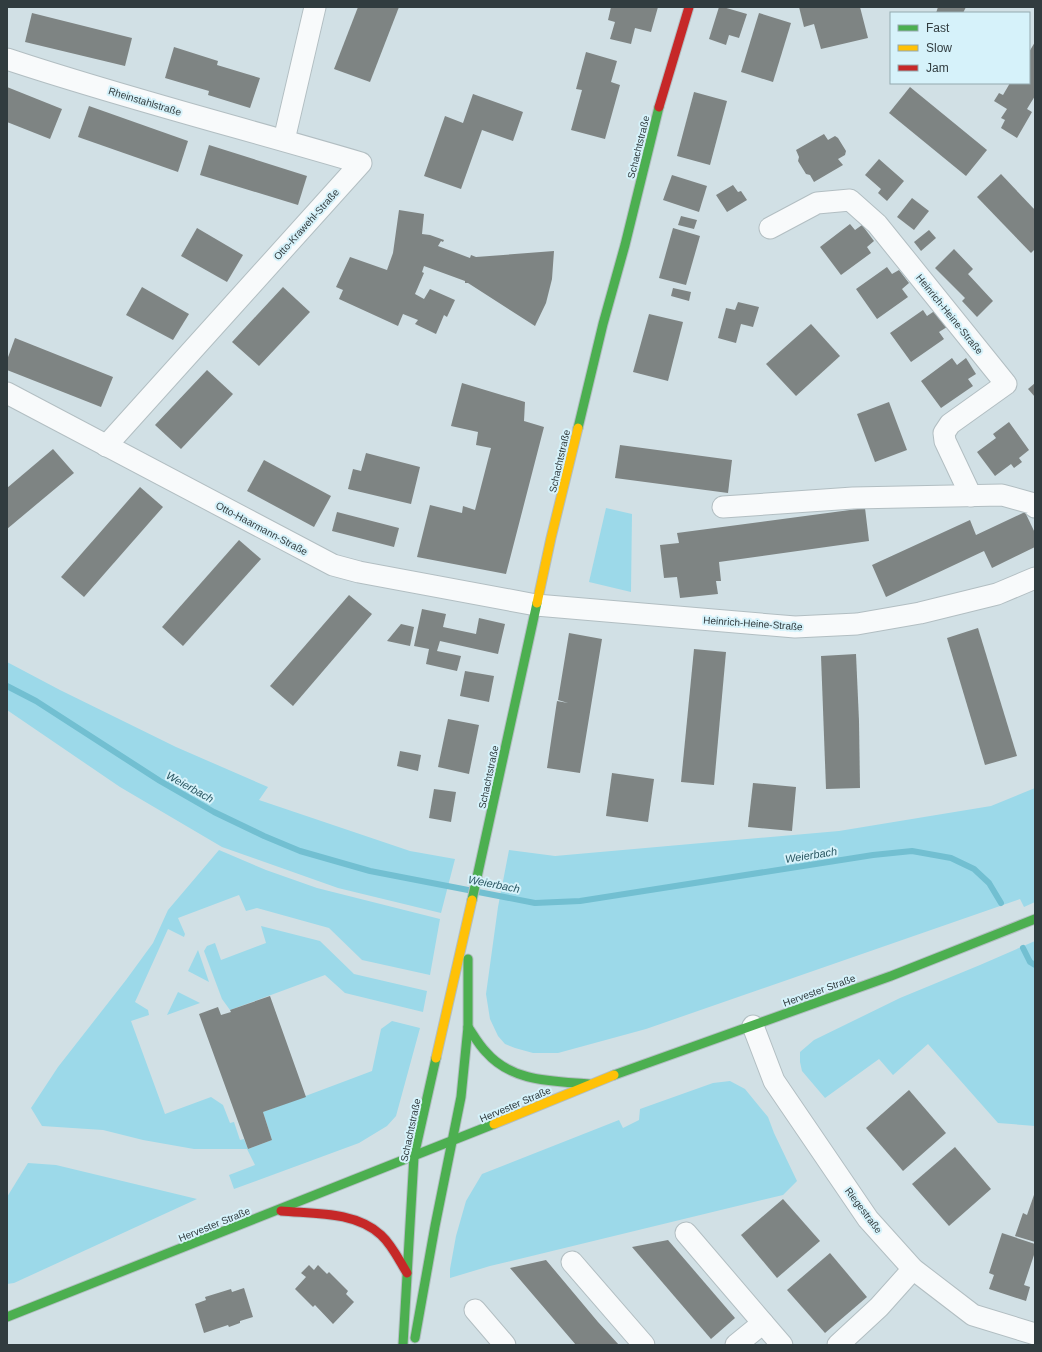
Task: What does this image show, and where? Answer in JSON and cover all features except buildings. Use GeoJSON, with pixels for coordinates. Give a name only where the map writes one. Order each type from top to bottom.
{"type":"FeatureCollection","features":[{"type":"Feature","properties":{"kind":"street"},"geometry":{"type":"LineString","coordinates":[[284,140],[315,7]]}},
{"type":"Feature","properties":{"kind":"street","name":"Schachtstraße"},"geometry":{"type":"LineString","coordinates":[[404,1345],[414,1156],[471,909],[551,538],[603,324],[625,245],[659,108],[689,7]]}},
{"type":"Feature","properties":{"kind":"street","name":"Rheinstahlstraße"},"geometry":{"type":"LineString","coordinates":[[7,59],[183,113],[284,140]]}},
{"type":"Feature","properties":{"kind":"street","name":"Otto-Krawehl-Straße"},"geometry":{"type":"LineString","coordinates":[[106,446],[361,163],[284,140]]}},
{"type":"Feature","properties":{"kind":"street","name":"Heinrich-Heine-Straße"},"geometry":{"type":"LineString","coordinates":[[770,228],[817,203],[850,200],[876,224],[1006,384],[950,424],[944,433],[945,441],[971,496]]}},
{"type":"Feature","properties":{"kind":"street","name":"Otto-Haarmann-Straße"},"geometry":{"type":"LineString","coordinates":[[7,393],[333,565],[359,572],[536,605]]}},
{"type":"Feature","properties":{"kind":"street"},"geometry":{"type":"LineString","coordinates":[[723,507],[853,498],[1002,495],[1031,503],[1035,507]]}},
{"type":"Feature","properties":{"kind":"street","name":"Heinrich-Heine-Straße"},"geometry":{"type":"LineString","coordinates":[[536,605],[795,627],[857,624],[920,613],[997,594],[1035,578]]}},
{"type":"Feature","properties":{"kind":"street","name":"Hervester Straße"},"geometry":{"type":"LineString","coordinates":[[7,1317],[592,1084],[898,973],[1035,919]]}},
{"type":"Feature","properties":{"kind":"street","name":"Schachtstraße"},"geometry":{"type":"LineString","coordinates":[[414,1345],[436,1219],[461,1097],[468,1027],[467,924]]}},
{"type":"Feature","properties":{"kind":"street","name":"Riegestraße"},"geometry":{"type":"LineString","coordinates":[[753,1026],[774,1081],[868,1219],[913,1269],[973,1314],[1035,1334]]}},
{"type":"Feature","properties":{"kind":"street"},"geometry":{"type":"LineString","coordinates":[[468,1027],[486,1053],[500,1066],[514,1073],[530,1079],[592,1084]]}},
{"type":"Feature","properties":{"kind":"street"},"geometry":{"type":"LineString","coordinates":[[276,1211],[336,1215],[365,1224],[380,1235],[397,1256],[407,1273]]}},
{"type":"Feature","properties":{"kind":"street"},"geometry":{"type":"LineString","coordinates":[[686,1233],[782,1345]]}},
{"type":"Feature","properties":{"kind":"street"},"geometry":{"type":"LineString","coordinates":[[572,1262],[644,1345]]}},
{"type":"Feature","properties":{"kind":"street"},"geometry":{"type":"LineString","coordinates":[[838,1345],[880,1307],[913,1269]]}},
{"type":"Feature","properties":{"kind":"street"},"geometry":{"type":"LineString","coordinates":[[475,1310],[505,1345]]}},
{"type":"Feature","properties":{"kind":"street"},"geometry":{"type":"LineString","coordinates":[[736,1345],[763,1323]]}},
{"type":"Feature","properties":{"kind":"shaded area"},"geometry":{"type":"Polygon","coordinates":[[[606,508],[632,514],[631,592],[589,582],[606,508]]]}},
{"type":"Feature","properties":{"kind":"shaded area"},"geometry":{"type":"Polygon","coordinates":[[[7,662],[176,747],[268,787],[259,800],[410,851],[455,859],[441,913],[338,888],[222,847],[120,787],[7,710],[7,662]]]}},
{"type":"Feature","properties":{"kind":"shaded area"},"geometry":{"type":"Polygon","coordinates":[[[1035,788],[1035,902],[1024,907],[1020,899],[646,1029],[558,1053],[533,1053],[505,1044],[498,1036],[490,1019],[486,994],[498,907],[509,850],[555,856],[839,831],[991,806],[1035,788]]]}},
{"type":"Feature","properties":{"kind":"shaded area"},"geometry":{"type":"Polygon","coordinates":[[[219,850],[266,870],[317,888],[440,919],[430,975],[362,960],[329,928],[257,908],[246,911],[239,895],[178,918],[185,934],[184,937],[168,929],[135,1002],[148,1010],[149,1015],[131,1021],[165,1114],[211,1097],[223,1105],[230,1123],[234,1122],[240,1140],[244,1139],[248,1149],[272,1140],[263,1112],[372,1071],[381,1029],[392,1021],[420,1028],[396,1116],[387,1126],[359,1143],[234,1189],[229,1175],[255,1165],[247,1149],[194,1149],[143,1140],[103,1130],[42,1126],[31,1108],[58,1067],[153,943],[168,910],[219,850]]]}},
{"type":"Feature","properties":{"kind":"shaded area"},"geometry":{"type":"Polygon","coordinates":[[[261,926],[320,941],[354,974],[427,991],[423,1012],[345,993],[325,975],[230,1010],[222,999],[204,951],[207,946],[215,943],[221,960],[266,943],[261,926]]]}},
{"type":"Feature","properties":{"kind":"shaded area"},"geometry":{"type":"Polygon","coordinates":[[[1035,941],[1035,1126],[998,1123],[928,1044],[893,1075],[879,1059],[825,1098],[802,1071],[800,1052],[814,1040],[900,998],[1035,941]]]}},
{"type":"Feature","properties":{"kind":"shaded area"},"geometry":{"type":"Polygon","coordinates":[[[198,950],[209,982],[188,971],[198,950]]]}},
{"type":"Feature","properties":{"kind":"shaded area"},"geometry":{"type":"Polygon","coordinates":[[[178,992],[200,1003],[167,1015],[178,992]]]}},
{"type":"Feature","properties":{"kind":"shaded area"},"geometry":{"type":"Polygon","coordinates":[[[730,1081],[745,1089],[768,1117],[797,1181],[783,1195],[490,1266],[450,1278],[450,1269],[456,1236],[466,1201],[482,1174],[619,1120],[623,1128],[639,1120],[640,1109],[713,1083],[730,1081]]]}},
{"type":"Feature","properties":{"kind":"shaded area"},"geometry":{"type":"Polygon","coordinates":[[[28,1163],[56,1165],[197,1199],[14,1283],[7,1284],[7,1197],[28,1163]]]}},
{"type":"Feature","properties":{"kind":"waterway","name":"Weierbach"},"geometry":{"type":"LineString","coordinates":[[7,686],[36,701],[160,781],[214,812],[264,836],[300,851],[370,871],[535,903],[580,901],[873,855],[912,851],[951,858],[974,869],[989,883],[1001,903]]}},
{"type":"Feature","properties":{"kind":"waterway","name":"Weierbach"},"geometry":{"type":"LineString","coordinates":[[1023,948],[1030,962],[1035,965]]}},
{"type":"Feature","properties":{"kind":"traffic: fast"},"geometry":{"type":"LineString","coordinates":[[578,428],[603,324],[625,245],[659,107]]}},
{"type":"Feature","properties":{"kind":"traffic: fast"},"geometry":{"type":"LineString","coordinates":[[472,900],[537,603]]}},
{"type":"Feature","properties":{"kind":"traffic: fast"},"geometry":{"type":"LineString","coordinates":[[614,1075],[891,976],[1035,919]]}},
{"type":"Feature","properties":{"kind":"traffic: fast"},"geometry":{"type":"LineString","coordinates":[[415,1338],[435,1226],[461,1097],[468,1027],[468,959]]}},
{"type":"Feature","properties":{"kind":"traffic: fast"},"geometry":{"type":"LineString","coordinates":[[468,1027],[486,1052],[496,1062],[520,1075],[561,1082],[589,1084]]}},
{"type":"Feature","properties":{"kind":"traffic: fast"},"geometry":{"type":"LineString","coordinates":[[403,1345],[414,1156],[436,1058]]}},
{"type":"Feature","properties":{"kind":"traffic: fast"},"geometry":{"type":"LineString","coordinates":[[7,1317],[494,1124]]}},
{"type":"Feature","properties":{"kind":"traffic: slow"},"geometry":{"type":"LineString","coordinates":[[537,603],[578,428]]}},
{"type":"Feature","properties":{"kind":"traffic: slow"},"geometry":{"type":"LineString","coordinates":[[436,1058],[472,900]]}},
{"type":"Feature","properties":{"kind":"traffic: slow"},"geometry":{"type":"LineString","coordinates":[[494,1124],[614,1075]]}},
{"type":"Feature","properties":{"kind":"traffic: jam"},"geometry":{"type":"LineString","coordinates":[[659,107],[689,7]]}},
{"type":"Feature","properties":{"kind":"traffic: jam"},"geometry":{"type":"LineString","coordinates":[[281,1211],[333,1215],[371,1227],[389,1243],[407,1273]]}}]}
